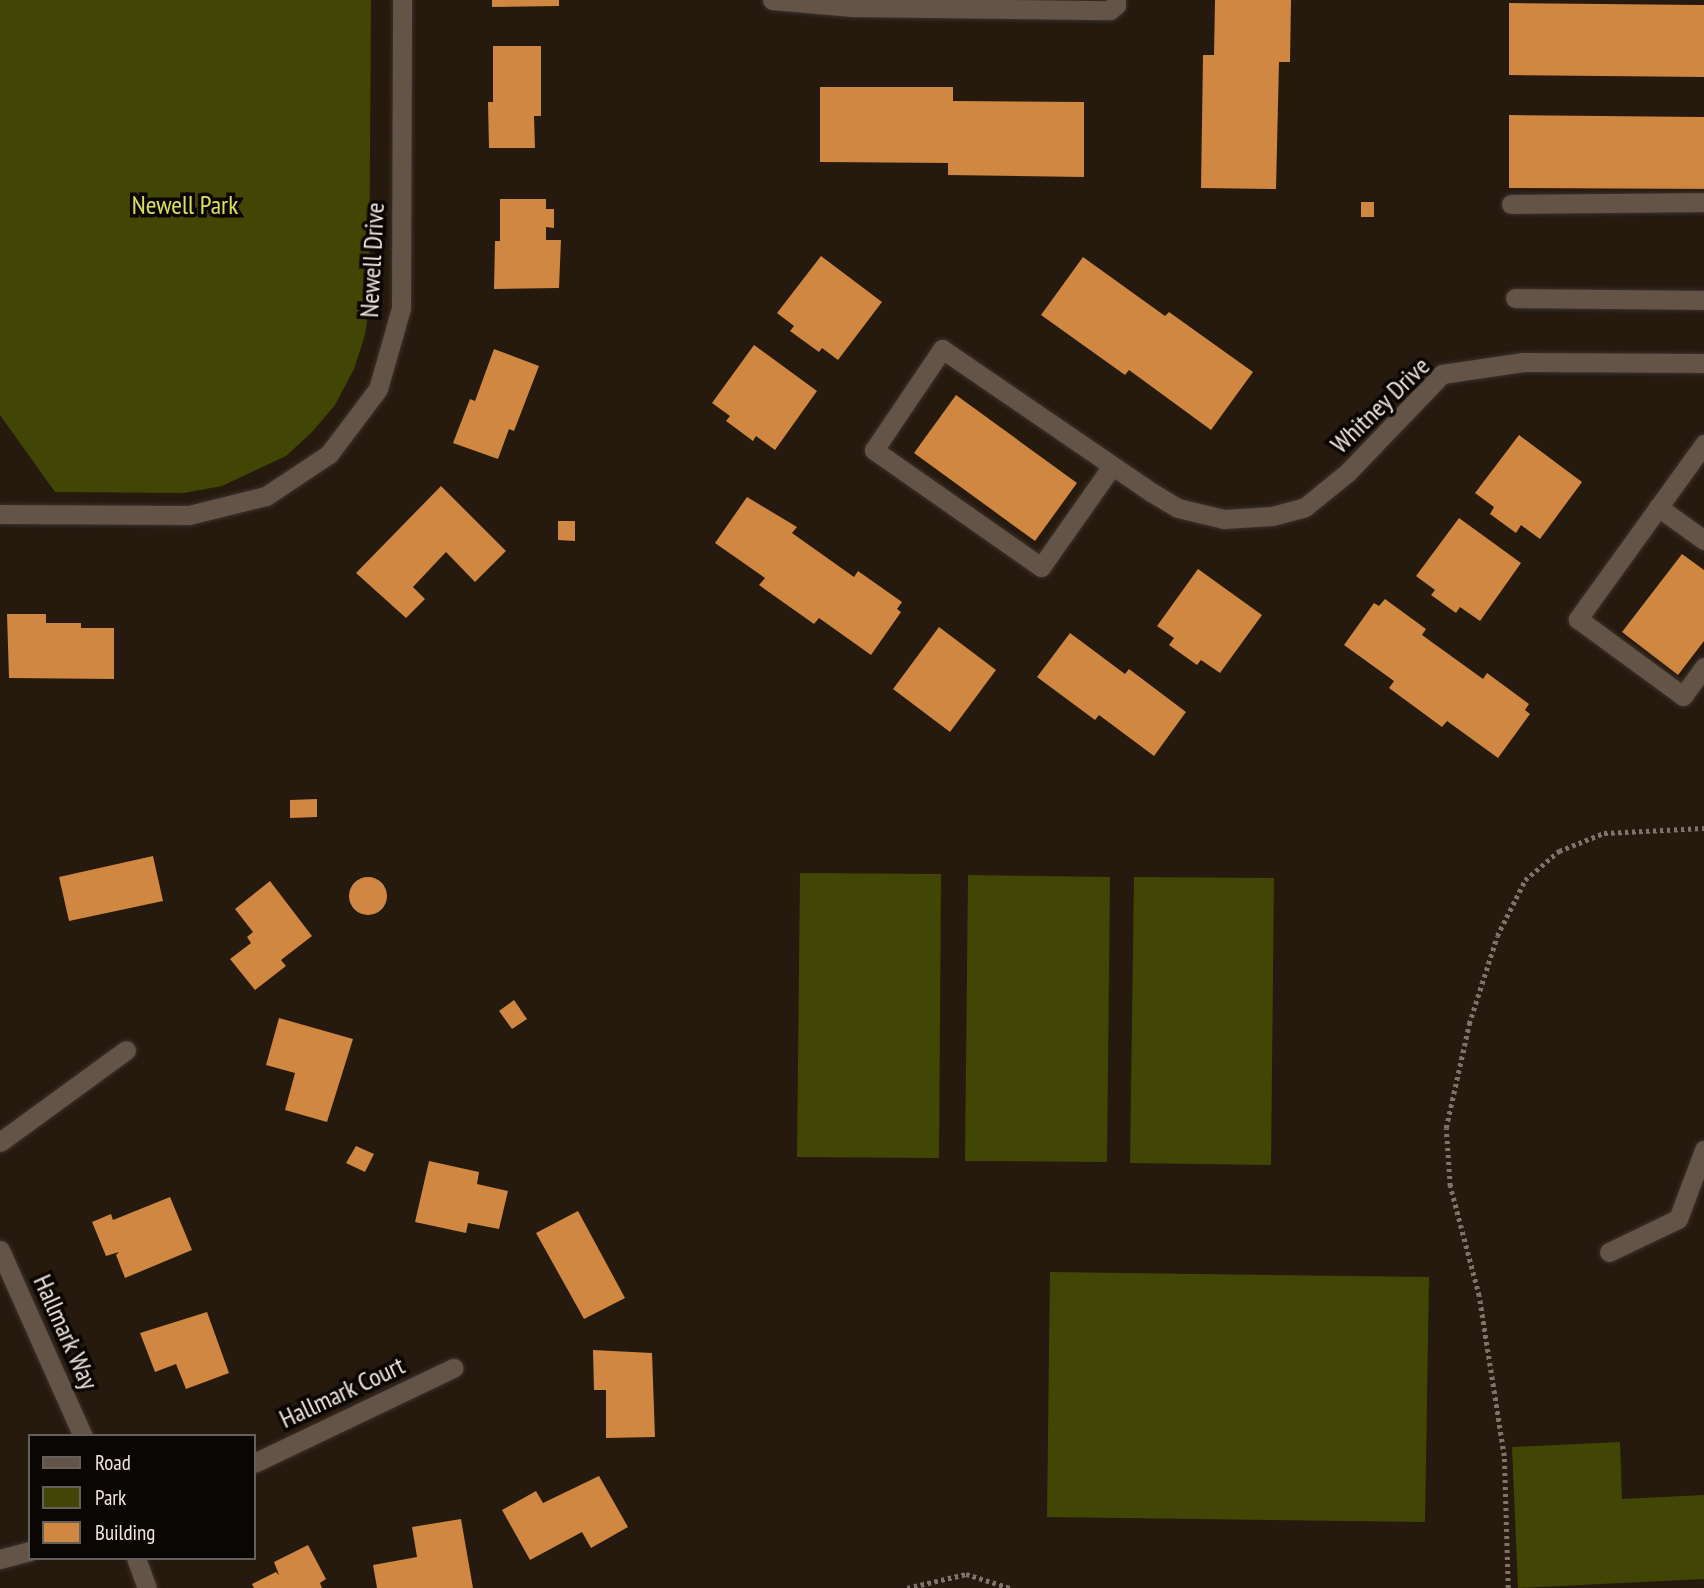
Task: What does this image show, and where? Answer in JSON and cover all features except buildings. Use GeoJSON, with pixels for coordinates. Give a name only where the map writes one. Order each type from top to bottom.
{"type":"FeatureCollection","features":[{"type":"Feature","properties":{"kind":"street","name":"Newell Drive"},"geometry":{"type":"LineString","coordinates":[[0,514],[189,515],[266,496],[329,454],[378,389],[401,308],[402,0]]}},
{"type":"Feature","properties":{"kind":"street"},"geometry":{"type":"LineString","coordinates":[[772,0],[852,7],[1110,10],[1116,0]]}},
{"type":"Feature","properties":{"kind":"street"},"geometry":{"type":"LineString","coordinates":[[1511,204],[1704,202]]}},
{"type":"Feature","properties":{"kind":"street"},"geometry":{"type":"LineString","coordinates":[[1515,298],[1704,300]]}},
{"type":"Feature","properties":{"kind":"street","name":"Whitney Drive"},"geometry":{"type":"LineString","coordinates":[[1112,466],[1041,567],[874,450],[942,349],[1150,492],[1178,508],[1224,519],[1272,516],[1305,507],[1348,472],[1442,374],[1523,362],[1704,363]]}},
{"type":"Feature","properties":{"kind":"street"},"geometry":{"type":"LineString","coordinates":[[1704,444],[1578,619],[1683,696],[1704,667]]}},
{"type":"Feature","properties":{"kind":"street"},"geometry":{"type":"LineString","coordinates":[[1658,507],[1704,540]]}},
{"type":"Feature","properties":{"kind":"street"},"geometry":{"type":"LineString","coordinates":[[0,1142],[126,1050]]}},
{"type":"Feature","properties":{"kind":"street"},"geometry":{"type":"LineString","coordinates":[[1609,1252],[1678,1219],[1704,1150]]}},
{"type":"Feature","properties":{"kind":"street","name":"Hallmark Way"},"geometry":{"type":"LineString","coordinates":[[0,1250],[82,1434]]}},
{"type":"Feature","properties":{"kind":"street","name":"Hallmark Court"},"geometry":{"type":"LineString","coordinates":[[256,1462],[453,1368]]}},
{"type":"Feature","properties":{"kind":"street"},"geometry":{"type":"LineString","coordinates":[[0,1559],[28,1551]]}},
{"type":"Feature","properties":{"kind":"street"},"geometry":{"type":"LineString","coordinates":[[137,1560],[147,1588]]}},
{"type":"Feature","properties":{"kind":"path"},"geometry":{"type":"LineString","coordinates":[[1508,1588],[1504,1456],[1479,1296],[1450,1186],[1446,1128],[1469,1024],[1497,936],[1525,880],[1559,851],[1604,832],[1704,828]]}},
{"type":"Feature","properties":{"kind":"path"},"geometry":{"type":"LineString","coordinates":[[908,1588],[966,1574],[1010,1588]]}},
{"type":"Feature","properties":{"kind":"green space","name":"Newell Park"},"geometry":{"type":"Polygon","coordinates":[[[0,0],[371,0],[369,307],[365,335],[354,369],[335,405],[312,432],[286,456],[222,486],[184,493],[55,492],[0,415],[0,0]]]}},
{"type":"Feature","properties":{"kind":"green space"},"geometry":{"type":"Polygon","coordinates":[[[800,873],[941,874],[939,1158],[797,1157],[800,873]]]}},
{"type":"Feature","properties":{"kind":"green space"},"geometry":{"type":"Polygon","coordinates":[[[968,875],[1110,877],[1107,1162],[965,1161],[968,875]]]}},
{"type":"Feature","properties":{"kind":"green space"},"geometry":{"type":"Polygon","coordinates":[[[1134,877],[1274,878],[1271,1165],[1130,1163],[1134,877]]]}},
{"type":"Feature","properties":{"kind":"green space"},"geometry":{"type":"Polygon","coordinates":[[[1050,1272],[1429,1277],[1425,1522],[1047,1517],[1050,1272]]]}},
{"type":"Feature","properties":{"kind":"green space"},"geometry":{"type":"Polygon","coordinates":[[[1620,1442],[1622,1499],[1704,1495],[1704,1579],[1518,1588],[1512,1447],[1620,1442]]]}}]}
